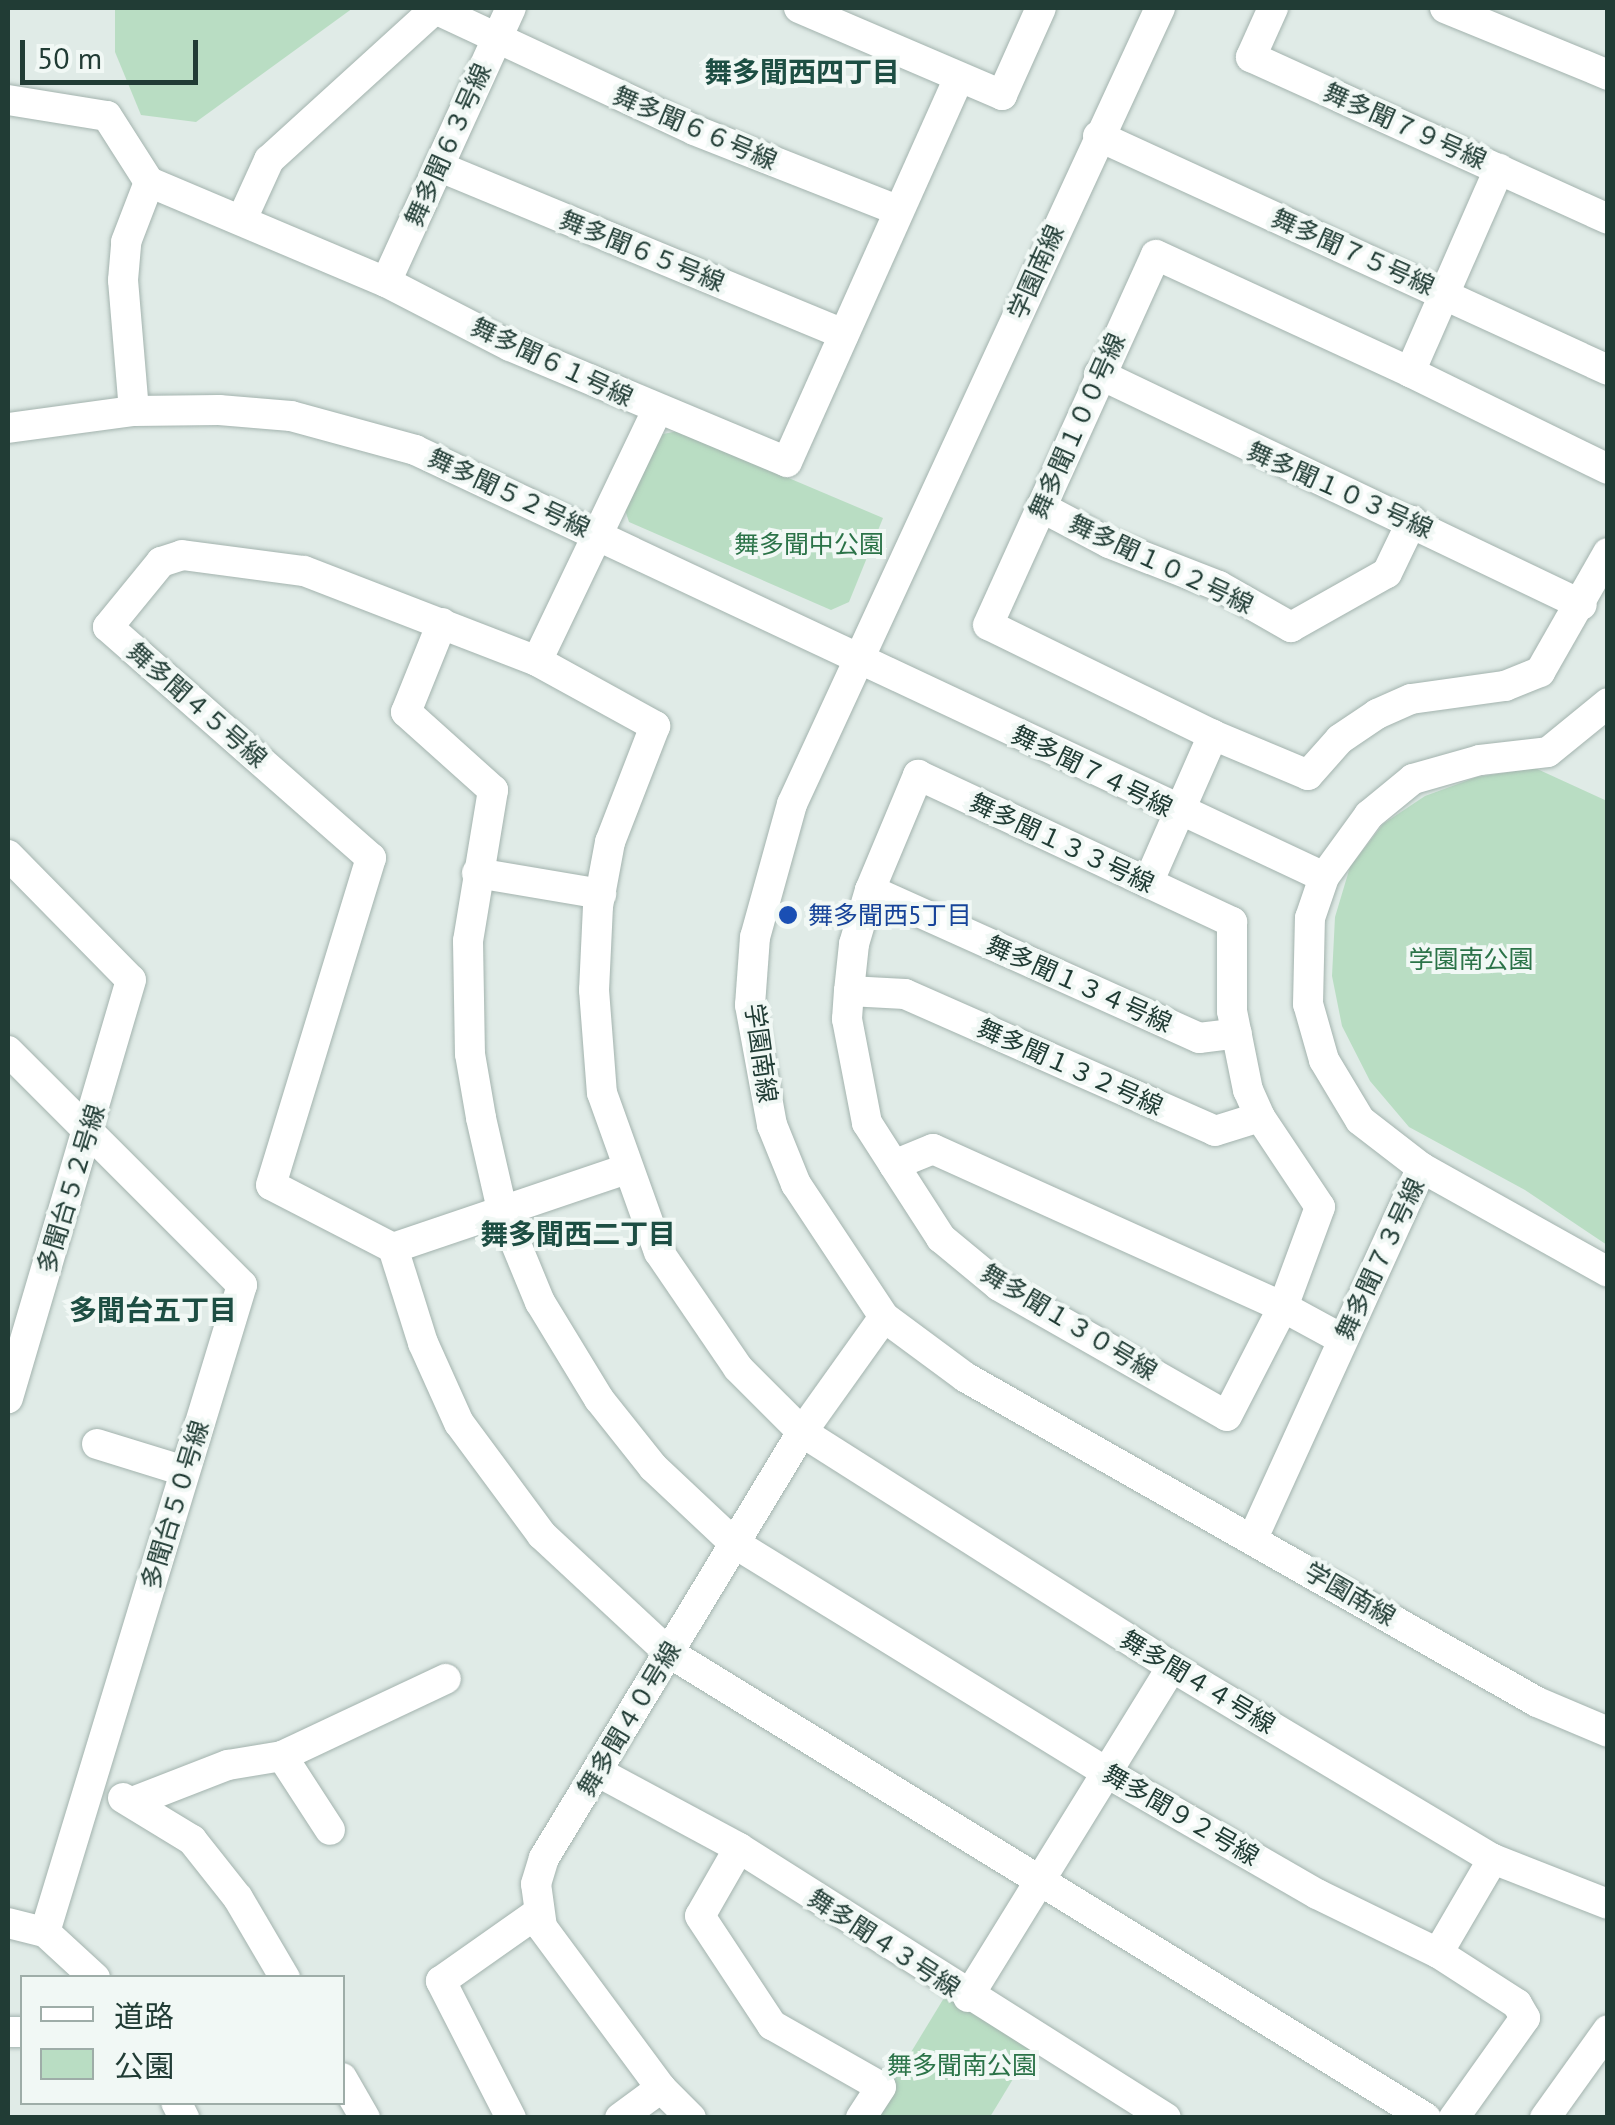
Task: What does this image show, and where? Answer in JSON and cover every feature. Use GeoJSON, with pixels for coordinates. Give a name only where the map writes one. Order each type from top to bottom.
{"type":"FeatureCollection","features":[{"type":"Feature","properties":{"kind":"street","name":"舞多聞６３号線"},"geometry":{"type":"LineString","coordinates":[[386,282],[511,8]]}},
{"type":"Feature","properties":{"kind":"street"},"geometry":{"type":"LineString","coordinates":[[799,8],[1002,95],[1041,8]]}},
{"type":"Feature","properties":{"kind":"street","name":"学園南線"},"geometry":{"type":"LineString","coordinates":[[1160,8],[1098,136],[862,660],[792,804],[755,937],[750,1006],[772,1125],[796,1184],[884,1317],[965,1377],[1538,1702],[1608,1732]]}},
{"type":"Feature","properties":{"kind":"street","name":"舞多聞７９号線"},"geometry":{"type":"LineString","coordinates":[[1272,8],[1251,57],[1608,219]]}},
{"type":"Feature","properties":{"kind":"street"},"geometry":{"type":"LineString","coordinates":[[1445,8],[1608,74]]}},
{"type":"Feature","properties":{"kind":"street","name":"舞多聞６６号線"},"geometry":{"type":"LineString","coordinates":[[242,219],[269,160],[435,9],[494,40],[694,130],[898,210]]}},
{"type":"Feature","properties":{"kind":"street","name":"舞多聞６１号線"},"geometry":{"type":"LineString","coordinates":[[149,182],[386,282],[510,346],[788,462],[959,78]]}},
{"type":"Feature","properties":{"kind":"street"},"geometry":{"type":"LineString","coordinates":[[8,100],[107,116],[149,182],[126,242],[123,280],[134,411]]}},
{"type":"Feature","properties":{"kind":"street","name":"舞多聞７５号線"},"geometry":{"type":"LineString","coordinates":[[1098,136],[1608,370]]}},
{"type":"Feature","properties":{"kind":"street","name":"舞多聞６５号線"},"geometry":{"type":"LineString","coordinates":[[440,168],[844,334]]}},
{"type":"Feature","properties":{"kind":"street"},"geometry":{"type":"LineString","coordinates":[[1499,169],[1410,372],[1608,469]]}},
{"type":"Feature","properties":{"kind":"street","name":"舞多聞１００号線"},"geometry":{"type":"LineString","coordinates":[[1213,735],[988,624],[1098,374],[1156,255],[1410,372]]}},
{"type":"Feature","properties":{"kind":"street","name":"舞多聞１０３号線"},"geometry":{"type":"LineString","coordinates":[[1098,374],[1283,467],[1412,521],[1582,606]]}},
{"type":"Feature","properties":{"kind":"street"},"geometry":{"type":"LineString","coordinates":[[538,662],[657,410]]}},
{"type":"Feature","properties":{"kind":"street","name":"舞多聞５２号線"},"geometry":{"type":"LineString","coordinates":[[8,428],[134,411],[291,416],[356,431],[415,450],[862,660]]}},
{"type":"Feature","properties":{"kind":"street","name":"舞多聞１０２号線"},"geometry":{"type":"LineString","coordinates":[[1040,507],[1109,543],[1220,586],[1291,627],[1387,574],[1412,521]]}},
{"type":"Feature","properties":{"kind":"street"},"geometry":{"type":"LineString","coordinates":[[1148,883],[1213,735],[1308,775],[1340,739],[1377,714],[1411,700],[1505,686],[1540,672],[1582,606],[1608,552]]}},
{"type":"Feature","properties":{"kind":"street","name":"舞多聞４５号線"},"geometry":{"type":"LineString","coordinates":[[393,1248],[271,1186],[371,858],[108,627],[161,562],[182,555],[304,571],[538,662],[655,726],[610,842],[601,894],[594,990],[602,1094],[624,1170],[688,1304],[738,1368],[802,1432]]}},
{"type":"Feature","properties":{"kind":"street","name":"舞多聞９２号線"},"geometry":{"type":"LineString","coordinates":[[442,623],[406,712],[492,790],[468,941],[470,1054],[502,1210],[559,1338],[599,1399],[653,1467],[734,1542],[1109,1774],[1317,1894],[1438,1953],[1517,2004],[1525,2018],[1454,2118]]}},
{"type":"Feature","properties":{"kind":"street","name":"舞多聞７４号線"},"geometry":{"type":"LineString","coordinates":[[862,660],[1178,813],[1324,877]]}},
{"type":"Feature","properties":{"kind":"street","name":"舞多聞７３号線"},"geometry":{"type":"LineString","coordinates":[[1253,1538],[1422,1168],[1360,1120],[1324,1060],[1308,1004],[1310,918],[1324,877],[1369,815],[1413,779],[1480,760],[1548,752],[1608,703]]}},
{"type":"Feature","properties":{"kind":"street","name":"舞多聞１３３号線"},"geometry":{"type":"LineString","coordinates":[[849,991],[854,944],[870,890],[918,775],[1232,922],[1237,1033],[1260,1117]]}},
{"type":"Feature","properties":{"kind":"street","name":"多聞台５２号線"},"geometry":{"type":"LineString","coordinates":[[8,855],[131,980],[10,1411]]}},
{"type":"Feature","properties":{"kind":"street"},"geometry":{"type":"LineString","coordinates":[[477,874],[601,894]]}},
{"type":"Feature","properties":{"kind":"street","name":"舞多聞１３４号線"},"geometry":{"type":"LineString","coordinates":[[870,890],[1199,1038],[1237,1033]]}},
{"type":"Feature","properties":{"kind":"street"},"geometry":{"type":"LineString","coordinates":[[849,991],[851,1054],[867,1123],[894,1165],[934,1149],[1282,1307],[1342,1339]]}},
{"type":"Feature","properties":{"kind":"street","name":"舞多聞１３２号線"},"geometry":{"type":"LineString","coordinates":[[849,991],[905,994],[1216,1131],[1260,1117]]}},
{"type":"Feature","properties":{"kind":"street"},"geometry":{"type":"LineString","coordinates":[[8,1051],[89,1131]]}},
{"type":"Feature","properties":{"kind":"street"},"geometry":{"type":"LineString","coordinates":[[1260,1117],[1320,1207],[1282,1307]]}},
{"type":"Feature","properties":{"kind":"street","name":"多聞台５０号線"},"geometry":{"type":"LineString","coordinates":[[45,1932],[92,1789],[242,1285],[89,1131]]}},
{"type":"Feature","properties":{"kind":"street","name":"舞多聞１３０号線"},"geometry":{"type":"LineString","coordinates":[[894,1165],[941,1238],[999,1286],[1227,1416],[1282,1307]]}},
{"type":"Feature","properties":{"kind":"street"},"geometry":{"type":"LineString","coordinates":[[1422,1168],[1608,1272]]}},
{"type":"Feature","properties":{"kind":"street"},"geometry":{"type":"LineString","coordinates":[[624,1170],[393,1248],[423,1343],[468,1437],[542,1535],[668,1652],[1036,1882],[1260,2011],[1354,2078],[1426,2118]]}},
{"type":"Feature","properties":{"kind":"street","name":"舞多聞４０号線"},"geometry":{"type":"LineString","coordinates":[[536,1914],[544,1858],[600,1772],[802,1432],[884,1317]]}},
{"type":"Feature","properties":{"kind":"street","name":"舞多聞４４号線"},"geometry":{"type":"LineString","coordinates":[[802,1432],[1172,1667],[1493,1859],[1608,1904]]}},
{"type":"Feature","properties":{"kind":"street"},"geometry":{"type":"LineString","coordinates":[[97,1444],[184,1471]]}},
{"type":"Feature","properties":{"kind":"street"},"geometry":{"type":"LineString","coordinates":[[968,1997],[1172,1667]]}},
{"type":"Feature","properties":{"kind":"street"},"geometry":{"type":"LineString","coordinates":[[135,1801],[228,1766],[282,1756],[446,1679]]}},
{"type":"Feature","properties":{"kind":"street"},"geometry":{"type":"LineString","coordinates":[[282,1756],[330,1830]]}},
{"type":"Feature","properties":{"kind":"street","name":"舞多聞４３号線"},"geometry":{"type":"LineString","coordinates":[[600,1772],[739,1848],[968,1997],[1166,2118]]}},
{"type":"Feature","properties":{"kind":"street"},"geometry":{"type":"LineString","coordinates":[[92,1789],[135,1801],[192,1840],[238,1898],[282,1975]]}},
{"type":"Feature","properties":{"kind":"street"},"geometry":{"type":"LineString","coordinates":[[739,1848],[700,1916],[772,2025],[881,2087],[861,2118]]}},
{"type":"Feature","properties":{"kind":"street"},"geometry":{"type":"LineString","coordinates":[[1438,1953],[1493,1859]]}},
{"type":"Feature","properties":{"kind":"street"},"geometry":{"type":"LineString","coordinates":[[511,2118],[441,1981],[536,1914],[661,2088],[691,2118]]}},
{"type":"Feature","properties":{"kind":"street"},"geometry":{"type":"LineString","coordinates":[[8,1923],[45,1932],[92,1975]]}},
{"type":"Feature","properties":{"kind":"street"},"geometry":{"type":"LineString","coordinates":[[1546,2118],[1608,2030]]}},
{"type":"Feature","properties":{"kind":"street"},"geometry":{"type":"LineString","coordinates":[[345,2083],[366,2118]]}},
{"type":"Feature","properties":{"kind":"street"},"geometry":{"type":"LineString","coordinates":[[620,2118],[661,2088]]}},
{"type":"Feature","properties":{"kind":"green space"},"geometry":{"type":"Polygon","coordinates":[[[115,8],[353,8],[196,122],[141,115],[115,52],[115,8]]]}},
{"type":"Feature","properties":{"kind":"green space","name":"舞多聞中公園"},"geometry":{"type":"Polygon","coordinates":[[[678,431],[883,518],[849,602],[831,610],[629,522],[625,510],[658,435],[678,431]]]}},
{"type":"Feature","properties":{"kind":"green space","name":"学園南公園"},"geometry":{"type":"Polygon","coordinates":[[[1535,768],[1607,801],[1607,1245],[1525,1190],[1409,1127],[1370,1081],[1342,1026],[1332,976],[1335,917],[1350,867],[1383,824],[1425,796],[1477,777],[1535,768]]]}},
{"type":"Feature","properties":{"kind":"green space","name":"舞多聞南公園"},"geometry":{"type":"Polygon","coordinates":[[[947,1993],[1033,2046],[990,2117],[871,2118],[947,1993]]]}},
{"type":"Feature","properties":{"kind":"place","name":"舞多聞西5丁目"},"geometry":{"type":"Point","coordinates":[788,915]}},
{"type":"Feature","properties":{"kind":"district","name":"舞多聞西四丁目"},"geometry":{"type":"Point","coordinates":[802,72]}},
{"type":"Feature","properties":{"kind":"district","name":"舞多聞西二丁目"},"geometry":{"type":"Point","coordinates":[578,1234]}},
{"type":"Feature","properties":{"kind":"district","name":"多聞台五丁目"},"geometry":{"type":"Point","coordinates":[153,1310]}}]}
